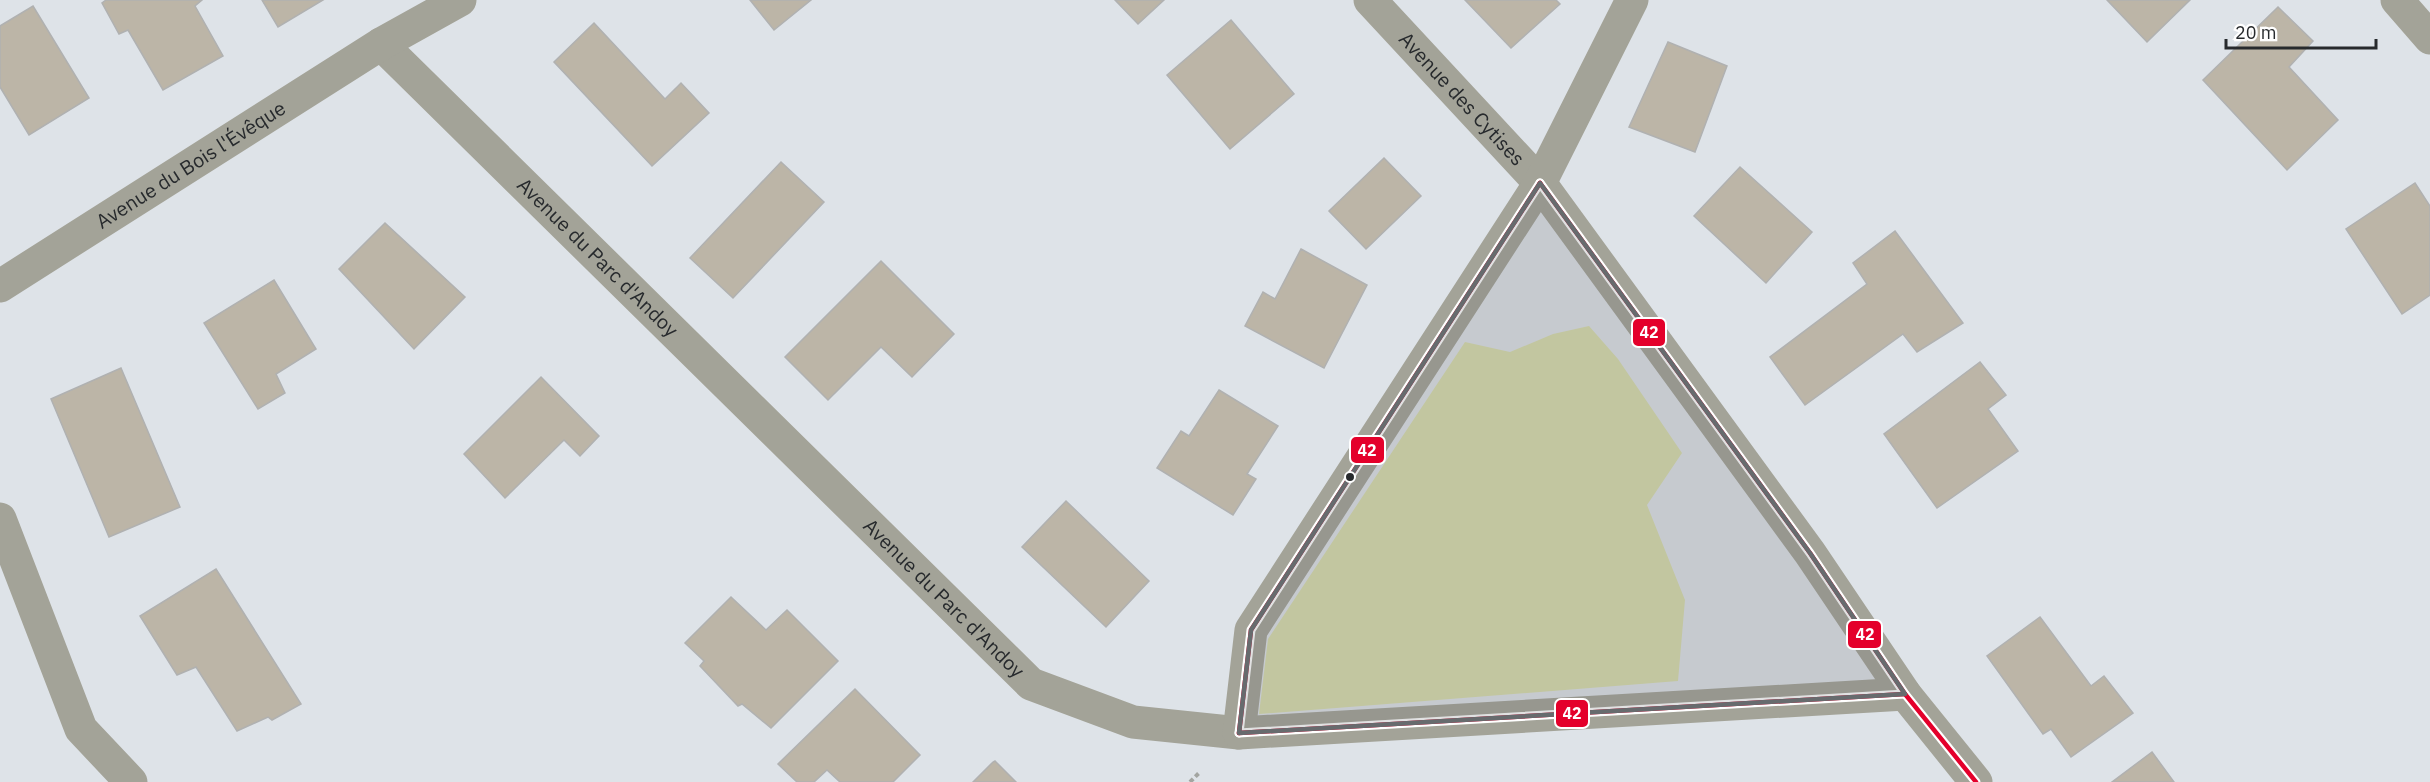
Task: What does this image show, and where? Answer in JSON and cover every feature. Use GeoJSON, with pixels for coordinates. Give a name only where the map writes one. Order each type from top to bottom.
{"type":"FeatureCollection","features":[{"type":"Feature","properties":{"kind":"street"},"geometry":{"type":"LineString","coordinates":[[381,44],[460,0]]}},
{"type":"Feature","properties":{"kind":"street","name":"Avenue des Cytises"},"geometry":{"type":"LineString","coordinates":[[1370,0],[1540,183],[1810,553],[1905,694],[1976,782]]}},
{"type":"Feature","properties":{"kind":"street"},"geometry":{"type":"LineString","coordinates":[[1239,733],[1251,630],[1540,183],[1632,0]]}},
{"type":"Feature","properties":{"kind":"street"},"geometry":{"type":"LineString","coordinates":[[2397,0],[2430,38]]}},
{"type":"Feature","properties":{"kind":"street","name":"Avenue du Bois l'Évêque"},"geometry":{"type":"LineString","coordinates":[[0,286],[381,44]]}},
{"type":"Feature","properties":{"kind":"street","name":"Avenue du Parc d'Andoy"},"geometry":{"type":"LineString","coordinates":[[381,44],[1031,684],[1133,722],[1239,733],[1905,694]]}},
{"type":"Feature","properties":{"kind":"street"},"geometry":{"type":"LineString","coordinates":[[0,519],[81,729],[131,782]]}},
{"type":"Feature","properties":{"kind":"highlighted area"},"geometry":{"type":"Polygon","coordinates":[[[1540,183],[1810,553],[1905,694],[1239,733],[1251,630],[1540,183]]]}},
{"type":"Feature","properties":{"kind":"green space"},"geometry":{"type":"Polygon","coordinates":[[[1589,326],[1618,359],[1682,453],[1647,505],[1685,600],[1678,681],[1259,714],[1268,639],[1465,342],[1510,352],[1553,334],[1589,326]]]}},
{"type":"Feature","properties":{"kind":"building"},"geometry":{"type":"Polygon","coordinates":[[[106,0],[202,0],[195,6],[223,56],[163,90],[128,30],[119,34],[102,3],[106,0]]]}},
{"type":"Feature","properties":{"kind":"building"},"geometry":{"type":"Polygon","coordinates":[[[262,0],[323,0],[278,27],[262,0]]]}},
{"type":"Feature","properties":{"kind":"building"},"geometry":{"type":"Polygon","coordinates":[[[750,0],[811,0],[774,30],[750,0]]]}},
{"type":"Feature","properties":{"kind":"building"},"geometry":{"type":"Polygon","coordinates":[[[1115,0],[1164,0],[1138,24],[1115,0]]]}},
{"type":"Feature","properties":{"kind":"building"},"geometry":{"type":"Polygon","coordinates":[[[1465,0],[1556,0],[1560,4],[1511,48],[1465,0]]]}},
{"type":"Feature","properties":{"kind":"building"},"geometry":{"type":"Polygon","coordinates":[[[2107,0],[2190,0],[2147,42],[2107,0]]]}},
{"type":"Feature","properties":{"kind":"building"},"geometry":{"type":"Polygon","coordinates":[[[33,6],[89,98],[29,135],[0,87],[0,26],[33,6]]]}},
{"type":"Feature","properties":{"kind":"building"},"geometry":{"type":"Polygon","coordinates":[[[2278,7],[2313,41],[2289,67],[2338,120],[2287,170],[2203,80],[2278,7]]]}},
{"type":"Feature","properties":{"kind":"building"},"geometry":{"type":"Polygon","coordinates":[[[1231,20],[1294,94],[1230,149],[1167,75],[1231,20]]]}},
{"type":"Feature","properties":{"kind":"building"},"geometry":{"type":"Polygon","coordinates":[[[594,23],[665,99],[681,83],[709,113],[652,166],[554,62],[594,23]]]}},
{"type":"Feature","properties":{"kind":"building"},"geometry":{"type":"Polygon","coordinates":[[[1668,42],[1727,66],[1695,152],[1629,127],[1668,42]]]}},
{"type":"Feature","properties":{"kind":"building"},"geometry":{"type":"Polygon","coordinates":[[[1384,158],[1421,196],[1366,249],[1329,211],[1384,158]]]}},
{"type":"Feature","properties":{"kind":"building"},"geometry":{"type":"Polygon","coordinates":[[[781,162],[824,202],[733,298],[690,258],[781,162]]]}},
{"type":"Feature","properties":{"kind":"building"},"geometry":{"type":"Polygon","coordinates":[[[1740,167],[1812,232],[1766,283],[1694,216],[1740,167]]]}},
{"type":"Feature","properties":{"kind":"building"},"geometry":{"type":"Polygon","coordinates":[[[2415,183],[2430,206],[2430,295],[2402,314],[2346,229],[2415,183]]]}},
{"type":"Feature","properties":{"kind":"building"},"geometry":{"type":"Polygon","coordinates":[[[385,223],[465,297],[414,349],[339,269],[385,223]]]}},
{"type":"Feature","properties":{"kind":"building"},"geometry":{"type":"Polygon","coordinates":[[[1895,231],[1963,323],[1917,352],[1903,334],[1805,405],[1770,357],[1867,284],[1853,263],[1895,231]]]}},
{"type":"Feature","properties":{"kind":"building"},"geometry":{"type":"Polygon","coordinates":[[[1301,249],[1367,285],[1324,368],[1245,326],[1263,292],[1275,299],[1301,249]]]}},
{"type":"Feature","properties":{"kind":"building"},"geometry":{"type":"Polygon","coordinates":[[[881,261],[954,334],[912,377],[881,347],[828,400],[785,357],[881,261]]]}},
{"type":"Feature","properties":{"kind":"building"},"geometry":{"type":"Polygon","coordinates":[[[274,280],[316,349],[276,374],[285,393],[258,409],[204,323],[274,280]]]}},
{"type":"Feature","properties":{"kind":"building"},"geometry":{"type":"Polygon","coordinates":[[[1980,362],[2006,395],[1988,409],[2018,451],[1937,508],[1884,434],[1980,362]]]}},
{"type":"Feature","properties":{"kind":"building"},"geometry":{"type":"Polygon","coordinates":[[[121,368],[180,507],[109,537],[51,399],[121,368]]]}},
{"type":"Feature","properties":{"kind":"building"},"geometry":{"type":"Polygon","coordinates":[[[541,377],[599,436],[580,456],[564,440],[505,498],[464,454],[541,377]]]}},
{"type":"Feature","properties":{"kind":"building"},"geometry":{"type":"Polygon","coordinates":[[[1219,390],[1278,426],[1247,474],[1256,479],[1233,515],[1157,468],[1181,431],[1189,436],[1219,390]]]}},
{"type":"Feature","properties":{"kind":"building"},"geometry":{"type":"Polygon","coordinates":[[[1066,501],[1149,581],[1106,627],[1022,547],[1066,501]]]}},
{"type":"Feature","properties":{"kind":"building"},"geometry":{"type":"Polygon","coordinates":[[[216,569],[301,704],[272,720],[268,717],[237,731],[196,667],[177,675],[140,616],[216,569]]]}},
{"type":"Feature","properties":{"kind":"building"},"geometry":{"type":"Polygon","coordinates":[[[731,597],[766,630],[787,610],[838,661],[771,728],[742,704],[738,706],[700,666],[704,661],[685,643],[731,597]]]}},
{"type":"Feature","properties":{"kind":"building"},"geometry":{"type":"Polygon","coordinates":[[[2040,617],[2091,686],[2104,676],[2133,713],[2071,757],[2051,729],[2043,734],[1987,656],[2040,617]]]}},
{"type":"Feature","properties":{"kind":"building"},"geometry":{"type":"Polygon","coordinates":[[[855,689],[920,755],[893,782],[840,782],[827,770],[814,782],[797,782],[778,764],[855,689]]]}},
{"type":"Feature","properties":{"kind":"building"},"geometry":{"type":"Polygon","coordinates":[[[2152,752],[2174,782],[2112,782],[2152,752]]]}},
{"type":"Feature","properties":{"kind":"building"},"geometry":{"type":"Polygon","coordinates":[[[995,761],[1016,782],[973,782],[993,762],[995,761]]]}},
{"type":"Feature","properties":{"kind":"transit line","name":"42"},"geometry":{"type":"LineString","coordinates":[[1540,183],[1810,553],[1905,694],[1976,782]]}},
{"type":"Feature","properties":{"kind":"transit line","name":"42"},"geometry":{"type":"LineString","coordinates":[[1239,733],[1251,630],[1540,183]]}},
{"type":"Feature","properties":{"kind":"transit line","name":"42"},"geometry":{"type":"LineString","coordinates":[[1239,733],[1905,694]]}}]}
